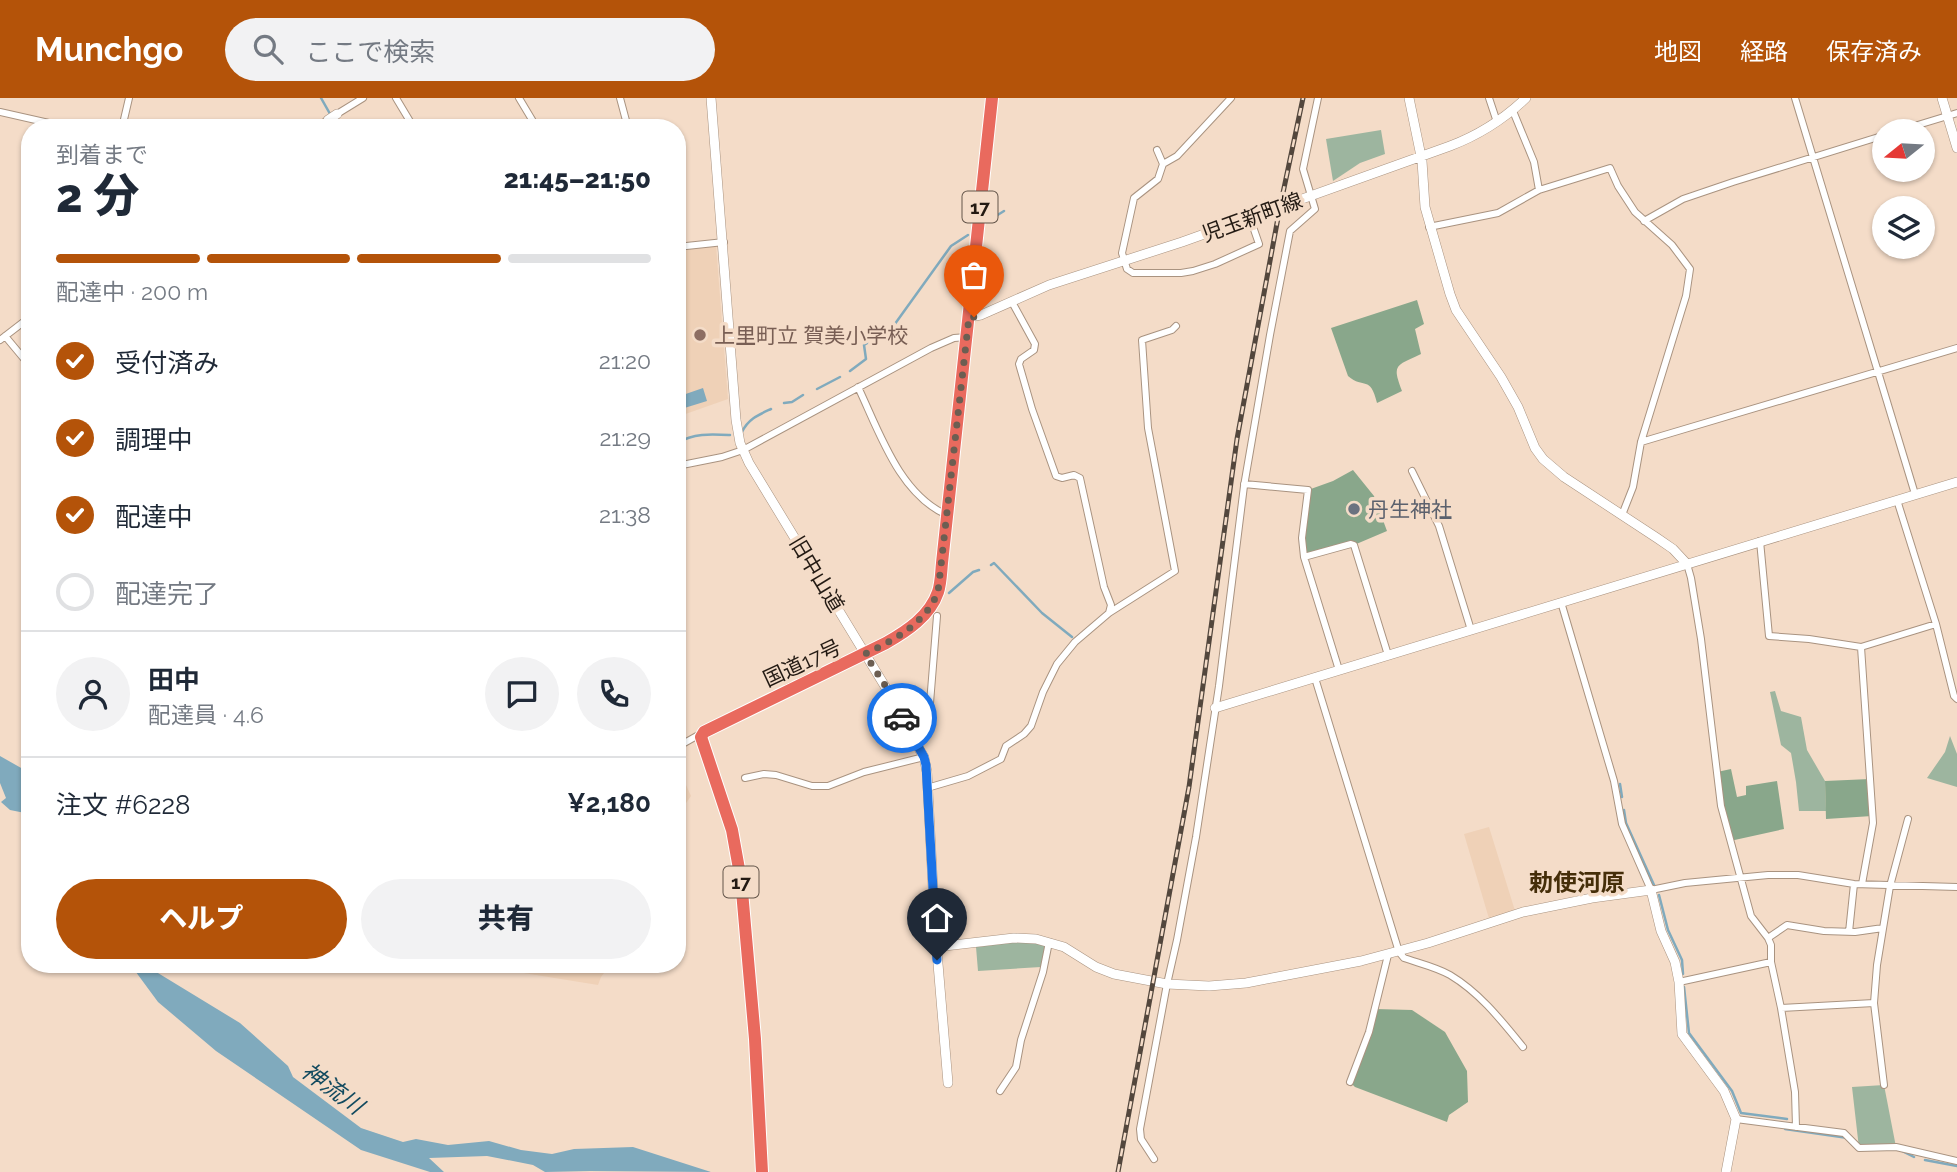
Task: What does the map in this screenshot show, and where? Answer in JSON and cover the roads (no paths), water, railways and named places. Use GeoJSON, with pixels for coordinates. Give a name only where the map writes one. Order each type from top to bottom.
{"type":"FeatureCollection","features":[{"type":"Feature","properties":{"kind":"highway","name":"17"},"geometry":{"type":"LineString","coordinates":[[947,515],[992,98]]}},
{"type":"Feature","properties":{"kind":"highway","name":"国道17号"},"geometry":{"type":"LineString","coordinates":[[704,732],[865,654],[908,630],[928,611],[938,592],[947,515]]}},
{"type":"Feature","properties":{"kind":"highway","name":"17"},"geometry":{"type":"LineString","coordinates":[[704,732],[700,740],[715,775],[732,830],[741,880],[755,1039],[762,1172]]}},
{"type":"Feature","properties":{"kind":"street"},"geometry":{"type":"LineString","coordinates":[[124,119],[129,98]]}},
{"type":"Feature","properties":{"kind":"street"},"geometry":{"type":"LineString","coordinates":[[330,119],[363,98]]}},
{"type":"Feature","properties":{"kind":"street"},"geometry":{"type":"LineString","coordinates":[[396,98],[409,119]]}},
{"type":"Feature","properties":{"kind":"street"},"geometry":{"type":"LineString","coordinates":[[519,98],[532,119]]}},
{"type":"Feature","properties":{"kind":"street"},"geometry":{"type":"LineString","coordinates":[[620,98],[626,119]]}},
{"type":"Feature","properties":{"kind":"street","name":"旧中山道"},"geometry":{"type":"LineString","coordinates":[[711,98],[736,419],[743,450],[890,693],[924,757],[948,1083]]}},
{"type":"Feature","properties":{"kind":"street"},"geometry":{"type":"LineString","coordinates":[[1163,164],[1177,156],[1231,98]]}},
{"type":"Feature","properties":{"kind":"street"},"geometry":{"type":"LineString","coordinates":[[1154,1159],[1139,1133],[1181,921],[1215,708],[1244,484],[1289,234],[1314,210],[1303,169],[1318,98]]}},
{"type":"Feature","properties":{"kind":"street"},"geometry":{"type":"LineString","coordinates":[[1409,98],[1421,157],[1429,227],[1450,294],[1457,310],[1518,407],[1535,448],[1552,468],[1673,549],[1687,564],[1701,639],[1721,806],[1751,916],[1771,945],[1771,962],[1795,1092],[1796,1127]]}},
{"type":"Feature","properties":{"kind":"street"},"geometry":{"type":"LineString","coordinates":[[1489,98],[1497,122]]}},
{"type":"Feature","properties":{"kind":"street","name":"児玉新町線"},"geometry":{"type":"LineString","coordinates":[[969,317],[981,315],[1049,285],[1421,157],[1473,136],[1513,111],[1526,98]]}},
{"type":"Feature","properties":{"kind":"street"},"geometry":{"type":"LineString","coordinates":[[1795,98],[1915,494]]}},
{"type":"Feature","properties":{"kind":"street"},"geometry":{"type":"LineString","coordinates":[[1942,98],[1952,114],[1957,148]]}},
{"type":"Feature","properties":{"kind":"street"},"geometry":{"type":"LineString","coordinates":[[1513,111],[1534,162],[1539,190]]}},
{"type":"Feature","properties":{"kind":"street"},"geometry":{"type":"LineString","coordinates":[[0,112],[31,119]]}},
{"type":"Feature","properties":{"kind":"street"},"geometry":{"type":"LineString","coordinates":[[1644,221],[1683,199],[1872,139]]}},
{"type":"Feature","properties":{"kind":"street"},"geometry":{"type":"LineString","coordinates":[[1157,150],[1163,164],[1158,179],[1135,198],[1122,253],[1131,273],[1181,273],[1215,264],[1259,244],[1250,218]]}},
{"type":"Feature","properties":{"kind":"street"},"geometry":{"type":"LineString","coordinates":[[1429,227],[1498,213],[1539,190],[1610,168],[1635,212],[1672,245],[1690,269],[1686,296],[1641,442],[1633,487],[1622,515]]}},
{"type":"Feature","properties":{"kind":"street"},"geometry":{"type":"LineString","coordinates":[[686,246],[724,242]]}},
{"type":"Feature","properties":{"kind":"street"},"geometry":{"type":"LineString","coordinates":[[1012,302],[1035,344],[1034,350],[1020,360],[1019,366],[1055,475],[1060,478],[1076,475],[1080,480],[1104,587],[1111,605],[1109,613]]}},
{"type":"Feature","properties":{"kind":"street"},"geometry":{"type":"LineString","coordinates":[[21,325],[2,338],[21,357]]}},
{"type":"Feature","properties":{"kind":"street"},"geometry":{"type":"LineString","coordinates":[[927,788],[968,776],[999,761],[1006,746],[1031,726],[1057,664],[1075,642],[1109,613],[1175,571],[1148,428],[1142,340],[1172,330],[1176,326]]}},
{"type":"Feature","properties":{"kind":"street"},"geometry":{"type":"LineString","coordinates":[[686,464],[743,450],[945,341],[967,337]]}},
{"type":"Feature","properties":{"kind":"street"},"geometry":{"type":"LineString","coordinates":[[1641,442],[1957,348]]}},
{"type":"Feature","properties":{"kind":"street"},"geometry":{"type":"LineString","coordinates":[[858,387],[890,455],[908,484],[930,506],[947,515]]}},
{"type":"Feature","properties":{"kind":"street"},"geometry":{"type":"LineString","coordinates":[[1412,471],[1439,526],[1471,630]]}},
{"type":"Feature","properties":{"kind":"street"},"geometry":{"type":"LineString","coordinates":[[1215,708],[1957,482]]}},
{"type":"Feature","properties":{"kind":"street"},"geometry":{"type":"LineString","coordinates":[[1244,484],[1308,490],[1301,538],[1304,557],[1339,670]]}},
{"type":"Feature","properties":{"kind":"street"},"geometry":{"type":"LineString","coordinates":[[1897,500],[1956,696]]}},
{"type":"Feature","properties":{"kind":"street"},"geometry":{"type":"LineString","coordinates":[[1760,541],[1769,636],[1861,647],[1936,624]]}},
{"type":"Feature","properties":{"kind":"street"},"geometry":{"type":"LineString","coordinates":[[1304,557],[1354,545],[1388,655]]}},
{"type":"Feature","properties":{"kind":"street"},"geometry":{"type":"LineString","coordinates":[[1560,602],[1615,781],[1622,824],[1651,890],[1661,931],[1675,962],[1682,1034],[1724,1091],[1736,1119],[1726,1172]]}},
{"type":"Feature","properties":{"kind":"street"},"geometry":{"type":"LineString","coordinates":[[915,741],[926,734],[928,728],[937,617]]}},
{"type":"Feature","properties":{"kind":"street"},"geometry":{"type":"LineString","coordinates":[[1849,932],[1873,822],[1861,647]]}},
{"type":"Feature","properties":{"kind":"street"},"geometry":{"type":"LineString","coordinates":[[1315,678],[1399,951],[1404,958],[1448,974],[1473,992],[1488,1004],[1523,1047]]}},
{"type":"Feature","properties":{"kind":"street"},"geometry":{"type":"LineString","coordinates":[[686,742],[704,732]]}},
{"type":"Feature","properties":{"kind":"street"},"geometry":{"type":"LineString","coordinates":[[745,778],[764,774],[776,775],[812,786],[828,786],[864,772],[924,757]]}},
{"type":"Feature","properties":{"kind":"street"},"geometry":{"type":"LineString","coordinates":[[1884,1085],[1874,1003],[1877,965],[1890,886],[1908,819]]}},
{"type":"Feature","properties":{"kind":"street"},"geometry":{"type":"LineString","coordinates":[[936,947],[1013,938],[1036,939],[1064,947],[1096,967],[1114,974],[1167,984],[1209,986],[1247,983],[1331,968],[1388,955],[1541,907],[1685,883],[1740,877],[1798,876],[1858,884],[1957,887]]}},
{"type":"Feature","properties":{"kind":"street"},"geometry":{"type":"LineString","coordinates":[[1768,938],[1787,925],[1849,932],[1883,928]]}},
{"type":"Feature","properties":{"kind":"street"},"geometry":{"type":"LineString","coordinates":[[1000,1091],[1016,1067],[1049,942]]}},
{"type":"Feature","properties":{"kind":"street"},"geometry":{"type":"LineString","coordinates":[[1350,1083],[1369,1032],[1388,955]]}},
{"type":"Feature","properties":{"kind":"street"},"geometry":{"type":"LineString","coordinates":[[1679,982],[1771,962]]}},
{"type":"Feature","properties":{"kind":"street"},"geometry":{"type":"LineString","coordinates":[[1781,1008],[1874,1003]]}},
{"type":"Feature","properties":{"kind":"street"},"geometry":{"type":"LineString","coordinates":[[1736,1119],[1844,1133],[1859,1148],[1896,1147],[1957,1161]]}},
{"type":"Feature","properties":{"kind":"water"},"geometry":{"type":"Polygon","coordinates":[[[703,388],[707,401],[686,408],[686,394],[703,388]]]}},
{"type":"Feature","properties":{"kind":"water"},"geometry":{"type":"Polygon","coordinates":[[[0,756],[21,768],[21,812],[10,810],[1,802],[6,798],[0,783],[0,756]]]}},
{"type":"Feature","properties":{"kind":"water"},"geometry":{"type":"Polygon","coordinates":[[[137,973],[158,973],[240,1023],[288,1066],[293,1077],[361,1128],[403,1142],[416,1139],[448,1145],[489,1141],[521,1150],[552,1154],[574,1149],[633,1147],[711,1172],[545,1172],[533,1165],[487,1156],[429,1158],[444,1172],[430,1172],[361,1150],[216,1051],[158,1002],[137,973]]]}},
{"type":"Feature","properties":{"kind":"waterway"},"geometry":{"type":"LineString","coordinates":[[321,98],[333,119]]}},
{"type":"Feature","properties":{"kind":"waterway"},"geometry":{"type":"LineString","coordinates":[[988,221],[1004,211]]}},
{"type":"Feature","properties":{"kind":"waterway"},"geometry":{"type":"LineString","coordinates":[[850,371],[866,359],[864,345],[892,328],[951,246],[968,235]]}},
{"type":"Feature","properties":{"kind":"waterway"},"geometry":{"type":"LineString","coordinates":[[817,389],[840,377]]}},
{"type":"Feature","properties":{"kind":"waterway"},"geometry":{"type":"LineString","coordinates":[[784,403],[792,402],[803,395]]}},
{"type":"Feature","properties":{"kind":"waterway"},"geometry":{"type":"LineString","coordinates":[[742,432],[750,421],[771,409]]}},
{"type":"Feature","properties":{"kind":"waterway"},"geometry":{"type":"LineString","coordinates":[[686,439],[709,434],[730,435]]}},
{"type":"Feature","properties":{"kind":"waterway"},"geometry":{"type":"LineString","coordinates":[[991,565],[994,563],[1042,613],[1072,637]]}},
{"type":"Feature","properties":{"kind":"waterway"},"geometry":{"type":"LineString","coordinates":[[949,593],[979,570]]}},
{"type":"Feature","properties":{"kind":"waterway"},"geometry":{"type":"LineString","coordinates":[[1620,784],[1622,797]]}},
{"type":"Feature","properties":{"kind":"waterway"},"geometry":{"type":"LineString","coordinates":[[1624,810],[1626,823],[1654,885]]}},
{"type":"Feature","properties":{"kind":"waterway"},"geometry":{"type":"LineString","coordinates":[[1659,895],[1668,930],[1682,960],[1683,974]]}},
{"type":"Feature","properties":{"kind":"waterway"},"geometry":{"type":"LineString","coordinates":[[1684,987],[1689,1033],[1732,1091],[1741,1113],[1787,1119]]}},
{"type":"Feature","properties":{"kind":"waterway"},"geometry":{"type":"LineString","coordinates":[[1785,1129],[1848,1138]]}},
{"type":"Feature","properties":{"kind":"waterway"},"geometry":{"type":"LineString","coordinates":[[1902,1151],[1914,1157]]}},
{"type":"Feature","properties":{"kind":"waterway"},"geometry":{"type":"LineString","coordinates":[[1925,1160],[1957,1166]]}},
{"type":"Feature","properties":{"kind":"railway"},"geometry":{"type":"LineString","coordinates":[[1118,1172],[1189,787],[1237,439],[1303,98]]}},
{"type":"Feature","properties":{"kind":"place","name":"上里町立 賀美小学校"},"geometry":{"type":"Point","coordinates":[700,335]}},
{"type":"Feature","properties":{"kind":"place","name":"丹生神社"},"geometry":{"type":"Point","coordinates":[1354,509]}},
{"type":"Feature","properties":{"kind":"district","name":"勅使河原"},"geometry":{"type":"Point","coordinates":[1577,882]}},
{"type":"Feature","properties":{"kind":"water label","name":"神流川"},"geometry":{"type":"Point","coordinates":[333,1088]}}]}
